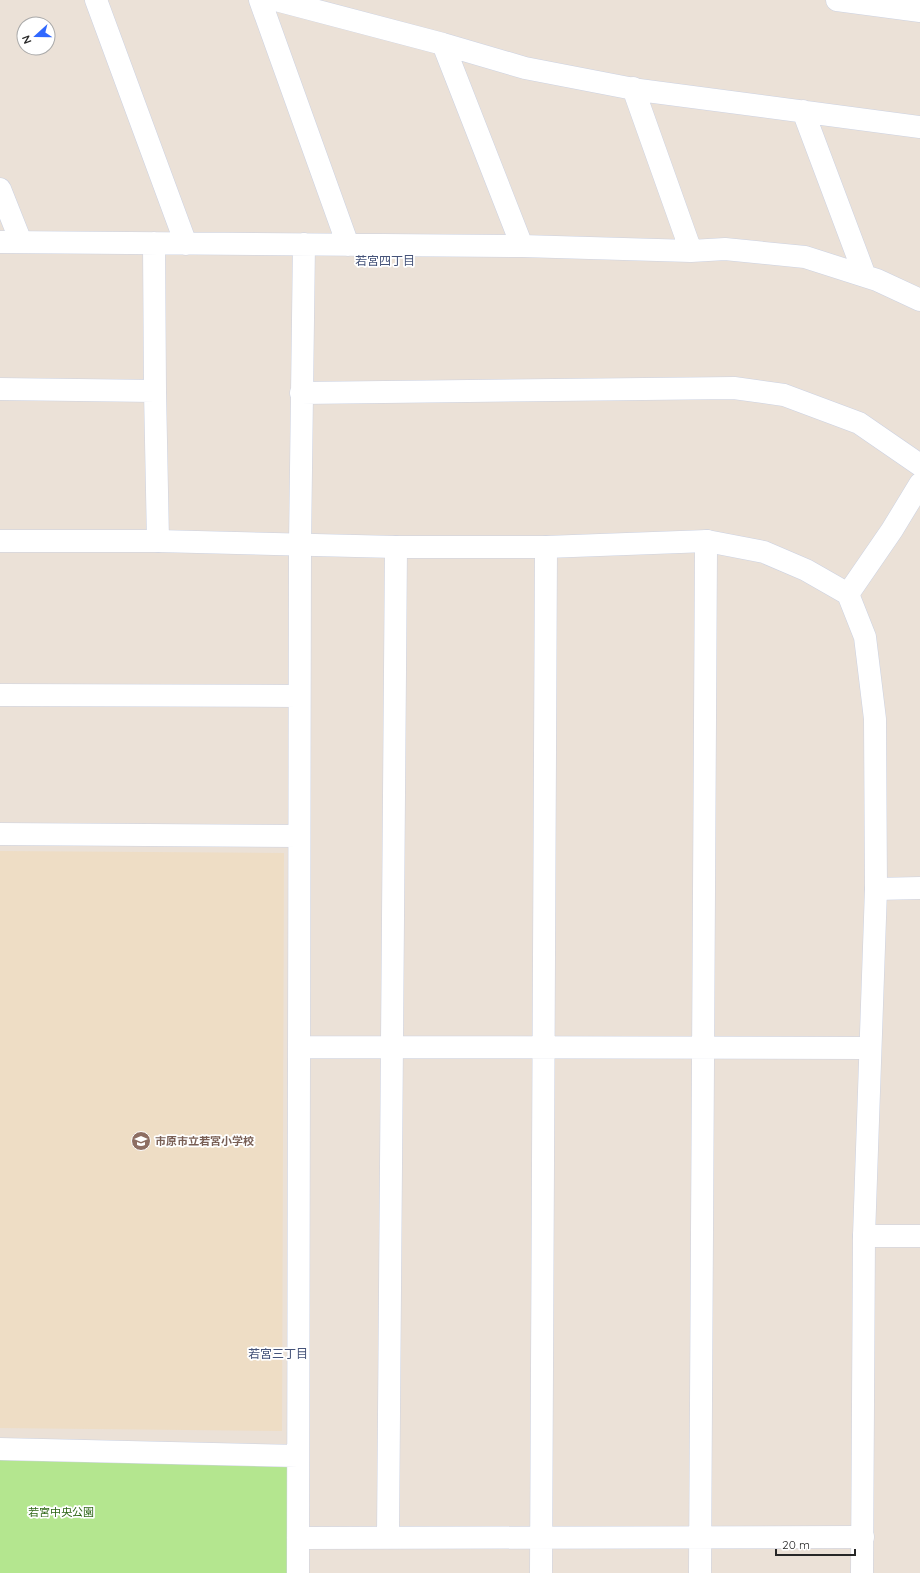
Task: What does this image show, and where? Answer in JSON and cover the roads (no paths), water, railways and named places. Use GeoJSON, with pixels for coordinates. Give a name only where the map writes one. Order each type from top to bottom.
{"type":"FeatureCollection","features":[{"type":"Feature","properties":{"kind":"street"},"geometry":{"type":"LineString","coordinates":[[96,0],[186,244]]}},
{"type":"Feature","properties":{"kind":"street"},"geometry":{"type":"LineString","coordinates":[[260,0],[348,245]]}},
{"type":"Feature","properties":{"kind":"street"},"geometry":{"type":"LineString","coordinates":[[276,0],[442,44],[525,68],[633,88],[920,127]]}},
{"type":"Feature","properties":{"kind":"street"},"geometry":{"type":"LineString","coordinates":[[837,0],[920,11]]}},
{"type":"Feature","properties":{"kind":"street"},"geometry":{"type":"LineString","coordinates":[[442,44],[522,246]]}},
{"type":"Feature","properties":{"kind":"street"},"geometry":{"type":"LineString","coordinates":[[633,88],[691,250]]}},
{"type":"Feature","properties":{"kind":"street"},"geometry":{"type":"LineString","coordinates":[[803,111],[865,276]]}},
{"type":"Feature","properties":{"kind":"street"},"geometry":{"type":"LineString","coordinates":[[0,189],[10,242],[522,246],[691,250],[726,249],[805,257],[865,276],[920,300]]}},
{"type":"Feature","properties":{"kind":"street"},"geometry":{"type":"LineString","coordinates":[[154,243],[154,391],[158,541]]}},
{"type":"Feature","properties":{"kind":"street"},"geometry":{"type":"LineString","coordinates":[[298,1573],[299,696],[301,393],[304,244]]}},
{"type":"Feature","properties":{"kind":"street"},"geometry":{"type":"LineString","coordinates":[[301,393],[734,388],[784,395],[859,423],[920,465]]}},
{"type":"Feature","properties":{"kind":"street"},"geometry":{"type":"LineString","coordinates":[[0,390],[154,391]]}},
{"type":"Feature","properties":{"kind":"street"},"geometry":{"type":"LineString","coordinates":[[848,594],[920,484]]}},
{"type":"Feature","properties":{"kind":"street"},"geometry":{"type":"LineString","coordinates":[[0,541],[158,541],[396,547],[546,547],[707,541],[764,552],[806,570],[848,594],[865,636],[875,719],[876,889],[864,1236],[862,1573]]}},
{"type":"Feature","properties":{"kind":"street"},"geometry":{"type":"LineString","coordinates":[[700,1573],[707,541]]}},
{"type":"Feature","properties":{"kind":"street"},"geometry":{"type":"LineString","coordinates":[[388,1538],[396,547]]}},
{"type":"Feature","properties":{"kind":"street"},"geometry":{"type":"LineString","coordinates":[[541,1573],[546,547]]}},
{"type":"Feature","properties":{"kind":"street"},"geometry":{"type":"LineString","coordinates":[[0,695],[299,696]]}},
{"type":"Feature","properties":{"kind":"street"},"geometry":{"type":"LineString","coordinates":[[0,834],[299,836]]}},
{"type":"Feature","properties":{"kind":"street"},"geometry":{"type":"LineString","coordinates":[[876,889],[920,888]]}},
{"type":"Feature","properties":{"kind":"street"},"geometry":{"type":"LineString","coordinates":[[299,1047],[870,1048]]}},
{"type":"Feature","properties":{"kind":"street"},"geometry":{"type":"LineString","coordinates":[[864,1236],[920,1236]]}},
{"type":"Feature","properties":{"kind":"street"},"geometry":{"type":"LineString","coordinates":[[0,1449],[298,1456]]}},
{"type":"Feature","properties":{"kind":"street"},"geometry":{"type":"LineString","coordinates":[[298,1538],[541,1539],[863,1537]]}},
{"type":"Feature","properties":{"kind":"place","name":"市原市立若宮小学校"},"geometry":{"type":"Point","coordinates":[141,1141]}},
{"type":"Feature","properties":{"kind":"district","name":"若宮四丁目"},"geometry":{"type":"Point","coordinates":[385,261]}},
{"type":"Feature","properties":{"kind":"district","name":"若宮三丁目"},"geometry":{"type":"Point","coordinates":[278,1354]}},
{"type":"Feature","properties":{"kind":"park label","name":"若宮中央公園"},"geometry":{"type":"Point","coordinates":[61,1512]}}]}
